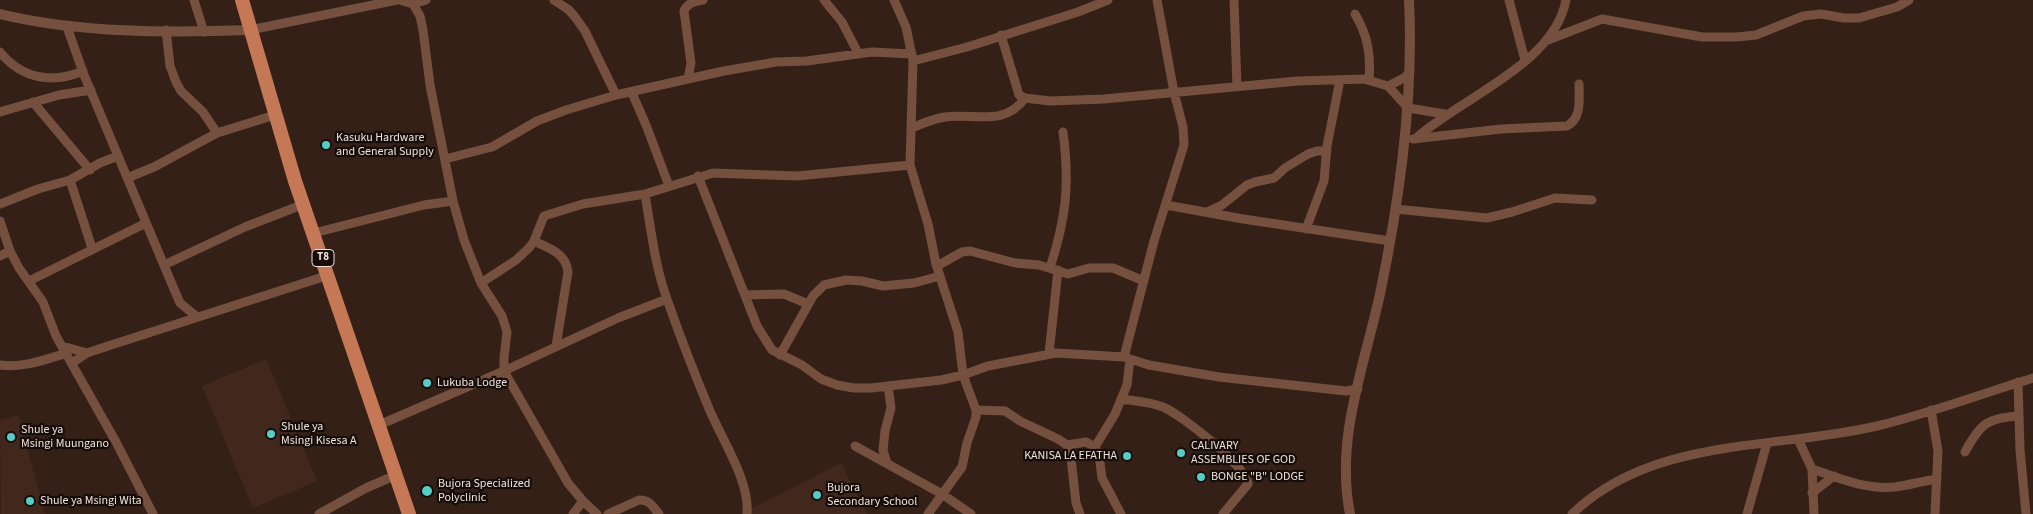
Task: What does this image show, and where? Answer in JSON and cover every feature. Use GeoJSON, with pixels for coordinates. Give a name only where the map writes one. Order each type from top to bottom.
{"type":"FeatureCollection","features":[{"type":"Feature","properties":{"kind":"main road","name":"T8"},"geometry":{"type":"LineString","coordinates":[[242,0],[275,115],[409,514]]}},
{"type":"Feature","properties":{"kind":"street"},"geometry":{"type":"LineString","coordinates":[[194,0],[204,32]]}},
{"type":"Feature","properties":{"kind":"street"},"geometry":{"type":"LineString","coordinates":[[0,14],[67,27],[204,32],[250,30],[399,0],[414,4],[426,0]]}},
{"type":"Feature","properties":{"kind":"street"},"geometry":{"type":"LineString","coordinates":[[554,0],[576,16],[616,95]]}},
{"type":"Feature","properties":{"kind":"street"},"geometry":{"type":"LineString","coordinates":[[688,80],[691,63],[684,11],[688,5],[703,0]]}},
{"type":"Feature","properties":{"kind":"street"},"geometry":{"type":"LineString","coordinates":[[824,0],[842,22],[858,53]]}},
{"type":"Feature","properties":{"kind":"street"},"geometry":{"type":"LineString","coordinates":[[894,0],[906,26],[913,57],[910,165],[928,224],[937,266],[958,332],[962,375],[976,410],[976,417],[967,443],[962,467],[928,514]]}},
{"type":"Feature","properties":{"kind":"street"},"geometry":{"type":"LineString","coordinates":[[445,159],[492,147],[537,122],[566,110],[616,95],[776,62],[807,61],[858,53],[888,51],[913,57],[940,55],[1001,34],[1078,12],[1108,0]]}},
{"type":"Feature","properties":{"kind":"street"},"geometry":{"type":"LineString","coordinates":[[1095,447],[1115,414],[1127,386],[1127,358],[1144,281],[1184,145],[1157,0]]}},
{"type":"Feature","properties":{"kind":"street"},"geometry":{"type":"LineString","coordinates":[[1234,0],[1237,87]]}},
{"type":"Feature","properties":{"kind":"street"},"geometry":{"type":"LineString","coordinates":[[1350,514],[1345,489],[1345,459],[1352,409],[1390,241],[1410,139],[1408,108],[1411,41],[1409,0]]}},
{"type":"Feature","properties":{"kind":"street"},"geometry":{"type":"LineString","coordinates":[[1509,0],[1525,60]]}},
{"type":"Feature","properties":{"kind":"street"},"geometry":{"type":"LineString","coordinates":[[1410,139],[1446,114],[1488,89],[1548,40],[1558,25],[1566,0]]}},
{"type":"Feature","properties":{"kind":"street"},"geometry":{"type":"LineString","coordinates":[[1548,40],[1602,19],[1716,38],[1746,36],[1769,30],[1803,16],[1821,14],[1844,18],[1859,18],[1897,7],[1909,0]]}},
{"type":"Feature","properties":{"kind":"street"},"geometry":{"type":"LineString","coordinates":[[414,4],[420,16],[423,30],[430,85],[453,201],[464,240],[481,283],[502,316],[507,332],[504,370],[556,462],[583,501],[597,514]]}},
{"type":"Feature","properties":{"kind":"street"},"geometry":{"type":"LineString","coordinates":[[1355,14],[1362,26],[1370,49],[1369,80]]}},
{"type":"Feature","properties":{"kind":"street"},"geometry":{"type":"LineString","coordinates":[[67,27],[83,73],[180,303],[179,315],[174,324]]}},
{"type":"Feature","properties":{"kind":"street"},"geometry":{"type":"LineString","coordinates":[[166,30],[170,66],[176,82],[181,90],[203,112],[217,133]]}},
{"type":"Feature","properties":{"kind":"street"},"geometry":{"type":"LineString","coordinates":[[1001,34],[1015,84],[1020,95],[1025,98],[1059,101],[1104,99],[1237,87],[1340,80],[1369,80],[1388,86],[1408,108],[1446,114]]}},
{"type":"Feature","properties":{"kind":"street"},"geometry":{"type":"LineString","coordinates":[[0,52],[26,72],[39,78],[56,78],[83,73]]}},
{"type":"Feature","properties":{"kind":"street"},"geometry":{"type":"LineString","coordinates":[[1388,86],[1404,78],[1410,72]]}},
{"type":"Feature","properties":{"kind":"street"},"geometry":{"type":"LineString","coordinates":[[76,92],[83,73]]}},
{"type":"Feature","properties":{"kind":"street"},"geometry":{"type":"LineString","coordinates":[[1306,228],[1324,181],[1333,109],[1340,80]]}},
{"type":"Feature","properties":{"kind":"street"},"geometry":{"type":"LineString","coordinates":[[1410,139],[1501,129],[1567,126],[1574,123],[1578,116],[1579,84]]}},
{"type":"Feature","properties":{"kind":"street"},"geometry":{"type":"LineString","coordinates":[[0,112],[33,102],[91,90]]}},
{"type":"Feature","properties":{"kind":"street"},"geometry":{"type":"LineString","coordinates":[[632,93],[650,133],[669,186]]}},
{"type":"Feature","properties":{"kind":"street"},"geometry":{"type":"LineString","coordinates":[[912,128],[928,121],[946,117],[986,117],[1007,112],[1019,107],[1025,98]]}},
{"type":"Feature","properties":{"kind":"street"},"geometry":{"type":"LineString","coordinates":[[33,102],[90,170]]}},
{"type":"Feature","properties":{"kind":"street"},"geometry":{"type":"LineString","coordinates":[[128,178],[154,167],[217,133],[275,115]]}},
{"type":"Feature","properties":{"kind":"street"},"geometry":{"type":"LineString","coordinates":[[1050,354],[1054,269],[1068,190],[1064,132]]}},
{"type":"Feature","properties":{"kind":"street"},"geometry":{"type":"LineString","coordinates":[[1207,212],[1222,205],[1248,185],[1274,178],[1285,168],[1308,154],[1317,151],[1327,151]]}},
{"type":"Feature","properties":{"kind":"street"},"geometry":{"type":"LineString","coordinates":[[0,204],[38,189],[70,180],[118,156]]}},
{"type":"Feature","properties":{"kind":"street"},"geometry":{"type":"LineString","coordinates":[[481,283],[516,260],[534,241],[544,216],[583,204],[644,194],[698,176],[725,172],[753,176],[797,176],[910,165]]}},
{"type":"Feature","properties":{"kind":"street"},"geometry":{"type":"LineString","coordinates":[[698,176],[757,326],[766,344],[780,355],[802,365],[821,379],[837,385],[854,388],[888,386],[962,375],[988,366],[1050,354],[1072,353],[1127,358],[1149,365],[1219,378],[1346,391],[1358,389]]}},
{"type":"Feature","properties":{"kind":"street"},"geometry":{"type":"LineString","coordinates":[[70,180],[92,248]]}},
{"type":"Feature","properties":{"kind":"street"},"geometry":{"type":"LineString","coordinates":[[644,194],[657,268],[695,375],[738,471],[746,499],[747,514]]}},
{"type":"Feature","properties":{"kind":"street"},"geometry":{"type":"LineString","coordinates":[[1395,209],[1487,218],[1556,198],[1592,200]]}},
{"type":"Feature","properties":{"kind":"street"},"geometry":{"type":"LineString","coordinates":[[314,233],[424,205],[453,201]]}},
{"type":"Feature","properties":{"kind":"street"},"geometry":{"type":"LineString","coordinates":[[164,265],[245,226],[304,204]]}},
{"type":"Feature","properties":{"kind":"street"},"geometry":{"type":"LineString","coordinates":[[1166,205],[1390,241]]}},
{"type":"Feature","properties":{"kind":"street"},"geometry":{"type":"LineString","coordinates":[[0,222],[10,251],[43,302],[56,336],[72,362],[153,514]]}},
{"type":"Feature","properties":{"kind":"street"},"geometry":{"type":"LineString","coordinates":[[29,280],[146,223]]}},
{"type":"Feature","properties":{"kind":"street"},"geometry":{"type":"LineString","coordinates":[[534,241],[563,256],[567,266],[567,280],[556,346]]}},
{"type":"Feature","properties":{"kind":"street"},"geometry":{"type":"LineString","coordinates":[[0,256],[10,251]]}},
{"type":"Feature","properties":{"kind":"street"},"geometry":{"type":"LineString","coordinates":[[937,266],[962,252],[970,251],[1015,263],[1040,265],[1072,274],[1089,268],[1113,268],[1144,281]]}},
{"type":"Feature","properties":{"kind":"street"},"geometry":{"type":"LineString","coordinates":[[72,362],[87,353],[196,316],[329,275]]}},
{"type":"Feature","properties":{"kind":"street"},"geometry":{"type":"LineString","coordinates":[[780,355],[813,296],[824,285],[846,280],[862,281],[883,286],[914,283],[940,276]]}},
{"type":"Feature","properties":{"kind":"street"},"geometry":{"type":"LineString","coordinates":[[746,295],[784,294],[808,304]]}},
{"type":"Feature","properties":{"kind":"street"},"geometry":{"type":"LineString","coordinates":[[379,425],[618,318],[667,299]]}},
{"type":"Feature","properties":{"kind":"street"},"geometry":{"type":"LineString","coordinates":[[180,303],[196,316]]}},
{"type":"Feature","properties":{"kind":"street"},"geometry":{"type":"LineString","coordinates":[[0,366],[30,365],[64,350],[87,353]]}},
{"type":"Feature","properties":{"kind":"street"},"geometry":{"type":"LineString","coordinates":[[1572,514],[1594,497],[1620,481],[1654,466],[1699,453],[1877,426],[2033,378]]}},
{"type":"Feature","properties":{"kind":"street"},"geometry":{"type":"LineString","coordinates":[[2018,382],[2018,416],[2026,514]]}},
{"type":"Feature","properties":{"kind":"street"},"geometry":{"type":"LineString","coordinates":[[887,463],[883,450],[885,431],[891,408],[888,386]]}},
{"type":"Feature","properties":{"kind":"street"},"geometry":{"type":"LineString","coordinates":[[1122,399],[1149,403],[1176,414],[1225,453],[1247,478],[1248,484],[1222,514]]}},
{"type":"Feature","properties":{"kind":"street"},"geometry":{"type":"LineString","coordinates":[[976,410],[1004,411],[1067,445],[1086,442],[1095,447],[1099,455],[1102,478],[1121,514]]}},
{"type":"Feature","properties":{"kind":"street"},"geometry":{"type":"LineString","coordinates":[[1931,410],[1938,451],[1935,514]]}},
{"type":"Feature","properties":{"kind":"street"},"geometry":{"type":"LineString","coordinates":[[1965,452],[1980,427],[1987,422],[2018,416]]}},
{"type":"Feature","properties":{"kind":"street"},"geometry":{"type":"LineString","coordinates":[[1798,439],[1812,468],[1814,514]]}},
{"type":"Feature","properties":{"kind":"street"},"geometry":{"type":"LineString","coordinates":[[1747,514],[1767,443]]}},
{"type":"Feature","properties":{"kind":"street"},"geometry":{"type":"LineString","coordinates":[[1067,445],[1076,503],[1080,514]]}},
{"type":"Feature","properties":{"kind":"street"},"geometry":{"type":"LineString","coordinates":[[855,446],[942,494],[971,514]]}},
{"type":"Feature","properties":{"kind":"street"},"geometry":{"type":"LineString","coordinates":[[1812,468],[1866,485],[1880,487],[1894,487],[1937,479]]}},
{"type":"Feature","properties":{"kind":"street"},"geometry":{"type":"LineString","coordinates":[[318,514],[366,488],[396,475]]}},
{"type":"Feature","properties":{"kind":"street"},"geometry":{"type":"LineString","coordinates":[[1812,493],[1834,476]]}},
{"type":"Feature","properties":{"kind":"street"},"geometry":{"type":"LineString","coordinates":[[608,514],[639,500],[649,502],[659,514]]}},
{"type":"Feature","properties":{"kind":"street"},"geometry":{"type":"LineString","coordinates":[[573,514],[583,501]]}},
{"type":"Feature","properties":{"kind":"shaded area"},"geometry":{"type":"Polygon","coordinates":[[[266,359],[317,481],[253,508],[202,386],[266,359]]]}},
{"type":"Feature","properties":{"kind":"shaded area"},"geometry":{"type":"Polygon","coordinates":[[[18,415],[45,514],[1,514],[0,420],[18,415]]]}},
{"type":"Feature","properties":{"kind":"shaded area","name":"Bujora Secondary School"},"geometry":{"type":"Polygon","coordinates":[[[841,463],[867,514],[741,514],[841,463]]]}},
{"type":"Feature","properties":{"kind":"place","name":"Kasuku Hardware and General Supply"},"geometry":{"type":"Point","coordinates":[326,145]}},
{"type":"Feature","properties":{"kind":"place","name":"Lukuba Lodge"},"geometry":{"type":"Point","coordinates":[427,383]}},
{"type":"Feature","properties":{"kind":"place","name":"Shule ya Msingi Kisesa A"},"geometry":{"type":"Point","coordinates":[271,434]}},
{"type":"Feature","properties":{"kind":"place","name":"Shule ya Msingi Muungano"},"geometry":{"type":"Point","coordinates":[11,437]}},
{"type":"Feature","properties":{"kind":"place","name":"CALIVARY ASSEMBLIES OF GOD"},"geometry":{"type":"Point","coordinates":[1181,453]}},
{"type":"Feature","properties":{"kind":"place","name":"KANISA LA EFATHA"},"geometry":{"type":"Point","coordinates":[1127,456]}},
{"type":"Feature","properties":{"kind":"place","name":"BONGE \"B\" LODGE"},"geometry":{"type":"Point","coordinates":[1201,477]}},
{"type":"Feature","properties":{"kind":"place","name":"Bujora Specialized Polyclinic"},"geometry":{"type":"Point","coordinates":[427,491]}},
{"type":"Feature","properties":{"kind":"place","name":"Bujora Secondary School"},"geometry":{"type":"Point","coordinates":[817,495]}},
{"type":"Feature","properties":{"kind":"place","name":"Shule ya Msingi Wita"},"geometry":{"type":"Point","coordinates":[30,501]}}]}
